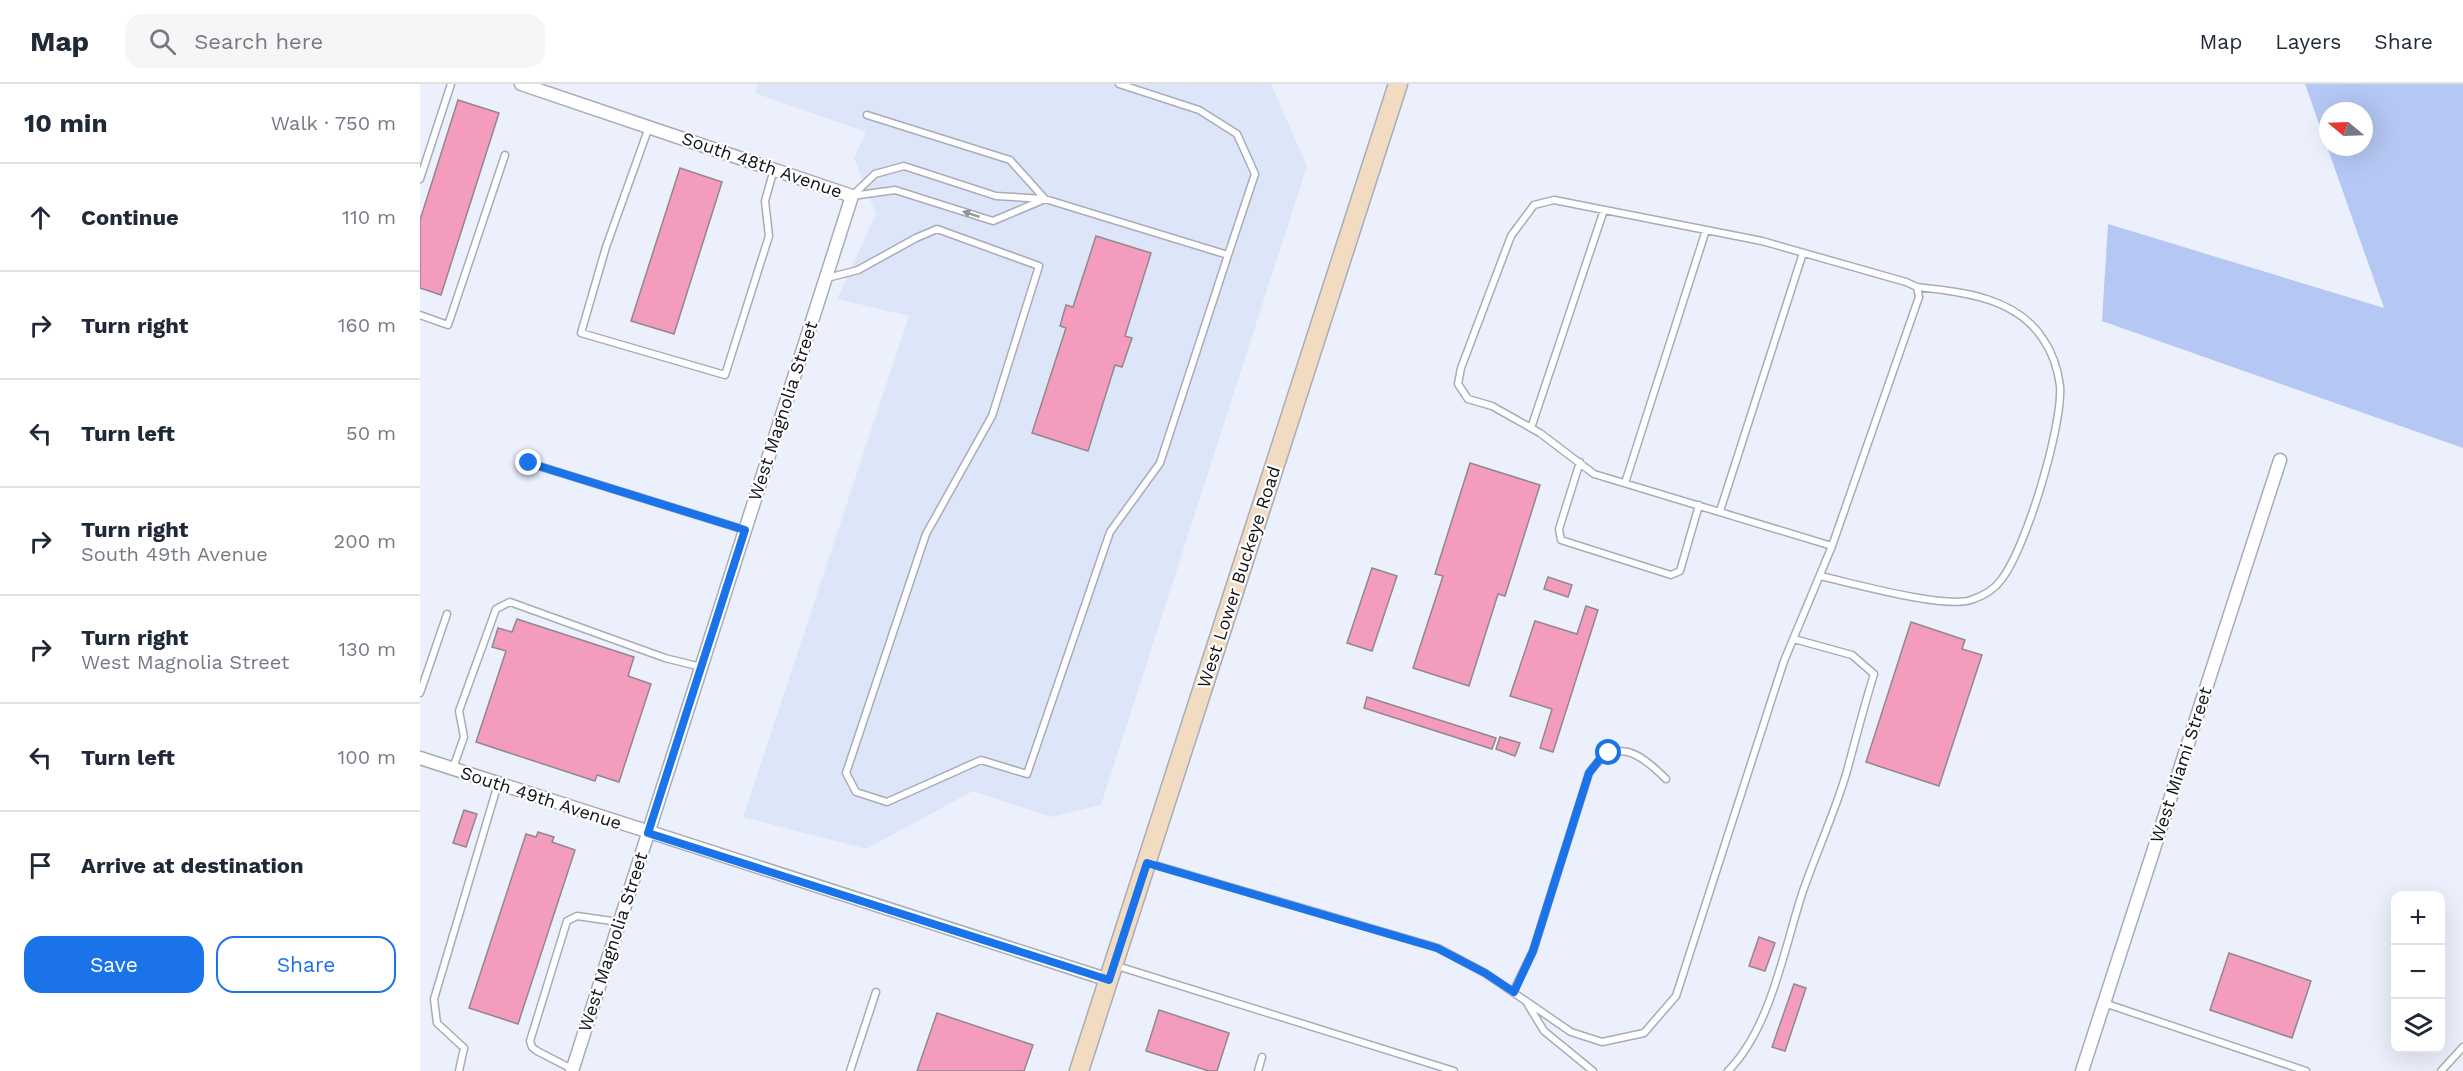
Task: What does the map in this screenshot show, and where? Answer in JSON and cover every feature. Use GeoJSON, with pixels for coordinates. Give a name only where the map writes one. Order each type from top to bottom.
{"type":"FeatureCollection","features":[{"type":"Feature","properties":{"kind":"main road","name":"West Lower Buckeye Road"},"geometry":{"type":"LineString","coordinates":[[1079,1071],[1398,84]]}},
{"type":"Feature","properties":{"kind":"street","name":"South 48th Avenue"},"geometry":{"type":"LineString","coordinates":[[521,84],[852,196]]}},
{"type":"Feature","properties":{"kind":"street","name":"West Magnolia Street"},"geometry":{"type":"LineString","coordinates":[[572,1070],[852,196]]}},
{"type":"Feature","properties":{"kind":"street","name":"West Miami Street"},"geometry":{"type":"LineString","coordinates":[[2082,1071],[2280,460]]}},
{"type":"Feature","properties":{"kind":"street","name":"South 49th Avenue"},"geometry":{"type":"LineString","coordinates":[[420,758],[648,833],[1111,972]]}},
{"type":"Feature","properties":{"kind":"lane"},"geometry":{"type":"LineString","coordinates":[[420,179],[451,84]]}},
{"type":"Feature","properties":{"kind":"lane"},"geometry":{"type":"LineString","coordinates":[[825,279],[858,270],[937,229],[1039,266],[992,416],[926,534],[846,773],[856,792],[887,802],[981,760],[1027,774],[1110,532],[1160,464],[1255,174],[1237,135],[1199,110],[1119,84]]}},
{"type":"Feature","properties":{"kind":"lane"},"geometry":{"type":"LineString","coordinates":[[852,196],[895,190],[993,222],[1045,199],[1010,160],[867,115]]}},
{"type":"Feature","properties":{"kind":"lane"},"geometry":{"type":"LineString","coordinates":[[649,126],[606,248],[581,333],[725,375],[769,236],[765,201],[774,169]]}},
{"type":"Feature","properties":{"kind":"lane"},"geometry":{"type":"LineString","coordinates":[[420,315],[448,325],[505,155]]}},
{"type":"Feature","properties":{"kind":"lane","name":"South 48th Avenue"},"geometry":{"type":"LineString","coordinates":[[852,196],[875,174],[904,166],[996,196],[1045,199],[1228,255]]}},
{"type":"Feature","properties":{"kind":"lane"},"geometry":{"type":"LineString","coordinates":[[1820,576],[1940,601],[1960,603],[1985,595],[2001,581],[2018,553],[2058,421],[2060,387],[2055,364],[2044,339],[2028,321],[1986,298],[1961,292],[1917,287],[1762,241],[1554,200],[1534,205],[1511,236],[1461,368],[1458,384],[1468,399],[1492,406],[1531,428],[1563,448],[1594,474],[1832,546]]}},
{"type":"Feature","properties":{"kind":"lane"},"geometry":{"type":"LineString","coordinates":[[1531,428],[1604,210]]}},
{"type":"Feature","properties":{"kind":"lane"},"geometry":{"type":"LineString","coordinates":[[1625,483],[1706,230]]}},
{"type":"Feature","properties":{"kind":"lane"},"geometry":{"type":"LineString","coordinates":[[1720,511],[1803,253]]}},
{"type":"Feature","properties":{"kind":"lane"},"geometry":{"type":"LineString","coordinates":[[1147,863],[1437,948],[1485,973],[1571,1032],[1602,1042],[1644,1033],[1676,996],[1784,661],[1832,546],[1919,297],[1917,287]]}},
{"type":"Feature","properties":{"kind":"lane"},"geometry":{"type":"LineString","coordinates":[[1580,462],[1559,529],[1561,540],[1671,575],[1680,571],[1699,505]]}},
{"type":"Feature","properties":{"kind":"lane"},"geometry":{"type":"LineString","coordinates":[[529,463],[745,530]]}},
{"type":"Feature","properties":{"kind":"lane"},"geometry":{"type":"LineString","coordinates":[[453,769],[464,737],[459,711],[496,609],[510,602],[665,658],[702,667]]}},
{"type":"Feature","properties":{"kind":"lane"},"geometry":{"type":"LineString","coordinates":[[420,693],[447,614]]}},
{"type":"Feature","properties":{"kind":"lane"},"geometry":{"type":"LineString","coordinates":[[1728,1071],[1739,1060],[1772,993],[1803,892],[1847,771],[1857,728],[1874,674],[1852,655],[1794,639]]}},
{"type":"Feature","properties":{"kind":"lane"},"geometry":{"type":"LineString","coordinates":[[1514,992],[1533,951],[1589,773],[1599,760],[1609,753],[1621,751],[1635,753],[1666,779]]}},
{"type":"Feature","properties":{"kind":"lane"},"geometry":{"type":"LineString","coordinates":[[459,1071],[464,1048],[437,1023],[434,999],[498,784]]}},
{"type":"Feature","properties":{"kind":"lane"},"geometry":{"type":"LineString","coordinates":[[572,1070],[537,1052],[530,1041],[567,921],[577,916],[619,922]]}},
{"type":"Feature","properties":{"kind":"lane"},"geometry":{"type":"LineString","coordinates":[[1111,972],[1454,1071]]}},
{"type":"Feature","properties":{"kind":"lane"},"geometry":{"type":"LineString","coordinates":[[850,1071],[876,992]]}},
{"type":"Feature","properties":{"kind":"lane"},"geometry":{"type":"LineString","coordinates":[[1525,1000],[1544,1031],[1593,1071]]}},
{"type":"Feature","properties":{"kind":"lane"},"geometry":{"type":"LineString","coordinates":[[2104,1003],[2306,1071]]}},
{"type":"Feature","properties":{"kind":"lane"},"geometry":{"type":"LineString","coordinates":[[2441,1071],[2463,1047]]}},
{"type":"Feature","properties":{"kind":"lane"},"geometry":{"type":"LineString","coordinates":[[1258,1071],[1262,1057]]}},
{"type":"Feature","properties":{"kind":"shaded area"},"geometry":{"type":"Polygon","coordinates":[[[758,84],[1271,84],[1307,166],[1101,805],[1051,817],[973,791],[866,849],[743,817],[909,316],[837,299],[876,214],[854,158],[866,132],[755,93],[758,84]]]}},
{"type":"Feature","properties":{"kind":"shaded area"},"geometry":{"type":"Polygon","coordinates":[[[2305,84],[2463,84],[2463,448],[2102,321],[2108,224],[2384,308],[2330,156],[2373,156],[2373,102],[2319,102],[2319,124],[2305,84]]]}},
{"type":"Feature","properties":{"kind":"building"},"geometry":{"type":"Polygon","coordinates":[[[458,100],[499,113],[441,295],[420,288],[420,220],[458,100]]]}},
{"type":"Feature","properties":{"kind":"building"},"geometry":{"type":"Polygon","coordinates":[[[680,168],[722,182],[674,334],[631,321],[680,168]]]}},
{"type":"Feature","properties":{"kind":"building"},"geometry":{"type":"Polygon","coordinates":[[[1096,236],[1151,253],[1125,336],[1132,338],[1122,367],[1115,365],[1088,451],[1032,433],[1066,328],[1060,326],[1066,305],[1073,307],[1096,236]]]}},
{"type":"Feature","properties":{"kind":"building"},"geometry":{"type":"Polygon","coordinates":[[[1470,463],[1540,485],[1505,596],[1498,594],[1469,686],[1413,668],[1443,576],[1435,574],[1470,463]]]}},
{"type":"Feature","properties":{"kind":"building"},"geometry":{"type":"Polygon","coordinates":[[[1372,568],[1397,576],[1372,651],[1347,643],[1372,568]]]}},
{"type":"Feature","properties":{"kind":"building"},"geometry":{"type":"Polygon","coordinates":[[[1548,577],[1572,585],[1568,597],[1544,589],[1548,577]]]}},
{"type":"Feature","properties":{"kind":"building"},"geometry":{"type":"Polygon","coordinates":[[[1586,606],[1598,610],[1553,752],[1540,748],[1552,709],[1510,696],[1535,621],[1577,634],[1586,606]]]}},
{"type":"Feature","properties":{"kind":"building"},"geometry":{"type":"Polygon","coordinates":[[[517,619],[634,657],[628,676],[651,684],[619,782],[597,775],[595,781],[476,742],[506,651],[492,647],[498,628],[512,632],[517,619]]]}},
{"type":"Feature","properties":{"kind":"building"},"geometry":{"type":"Polygon","coordinates":[[[1911,622],[1965,640],[1962,649],[1982,655],[1939,786],[1866,762],[1911,622]]]}},
{"type":"Feature","properties":{"kind":"building"},"geometry":{"type":"Polygon","coordinates":[[[1367,697],[1496,738],[1492,749],[1364,708],[1367,697]]]}},
{"type":"Feature","properties":{"kind":"building"},"geometry":{"type":"Polygon","coordinates":[[[1500,737],[1520,743],[1515,756],[1496,749],[1500,737]]]}},
{"type":"Feature","properties":{"kind":"building"},"geometry":{"type":"Polygon","coordinates":[[[464,810],[477,814],[466,847],[453,843],[464,810]]]}},
{"type":"Feature","properties":{"kind":"building"},"geometry":{"type":"Polygon","coordinates":[[[538,832],[554,837],[552,842],[575,850],[518,1024],[469,1008],[526,834],[536,837],[538,832]]]}},
{"type":"Feature","properties":{"kind":"building"},"geometry":{"type":"Polygon","coordinates":[[[1759,937],[1775,943],[1765,971],[1749,966],[1759,937]]]}},
{"type":"Feature","properties":{"kind":"building"},"geometry":{"type":"Polygon","coordinates":[[[2229,953],[2311,981],[2292,1038],[2210,1010],[2229,953]]]}},
{"type":"Feature","properties":{"kind":"building"},"geometry":{"type":"Polygon","coordinates":[[[1794,984],[1806,988],[1785,1051],[1772,1047],[1794,984]]]}},
{"type":"Feature","properties":{"kind":"building"},"geometry":{"type":"Polygon","coordinates":[[[1159,1010],[1229,1033],[1217,1071],[1209,1071],[1146,1051],[1159,1010]]]}},
{"type":"Feature","properties":{"kind":"building"},"geometry":{"type":"Polygon","coordinates":[[[937,1013],[1033,1045],[1024,1071],[917,1071],[937,1013]]]}},
{"type":"Feature","properties":{"kind":"route"},"geometry":{"type":"LineString","coordinates":[[529,463],[745,530],[648,833],[1109,980],[1147,863],[1437,948],[1485,973],[1514,992],[1533,951],[1589,773],[1599,760],[1609,753]]}}]}
